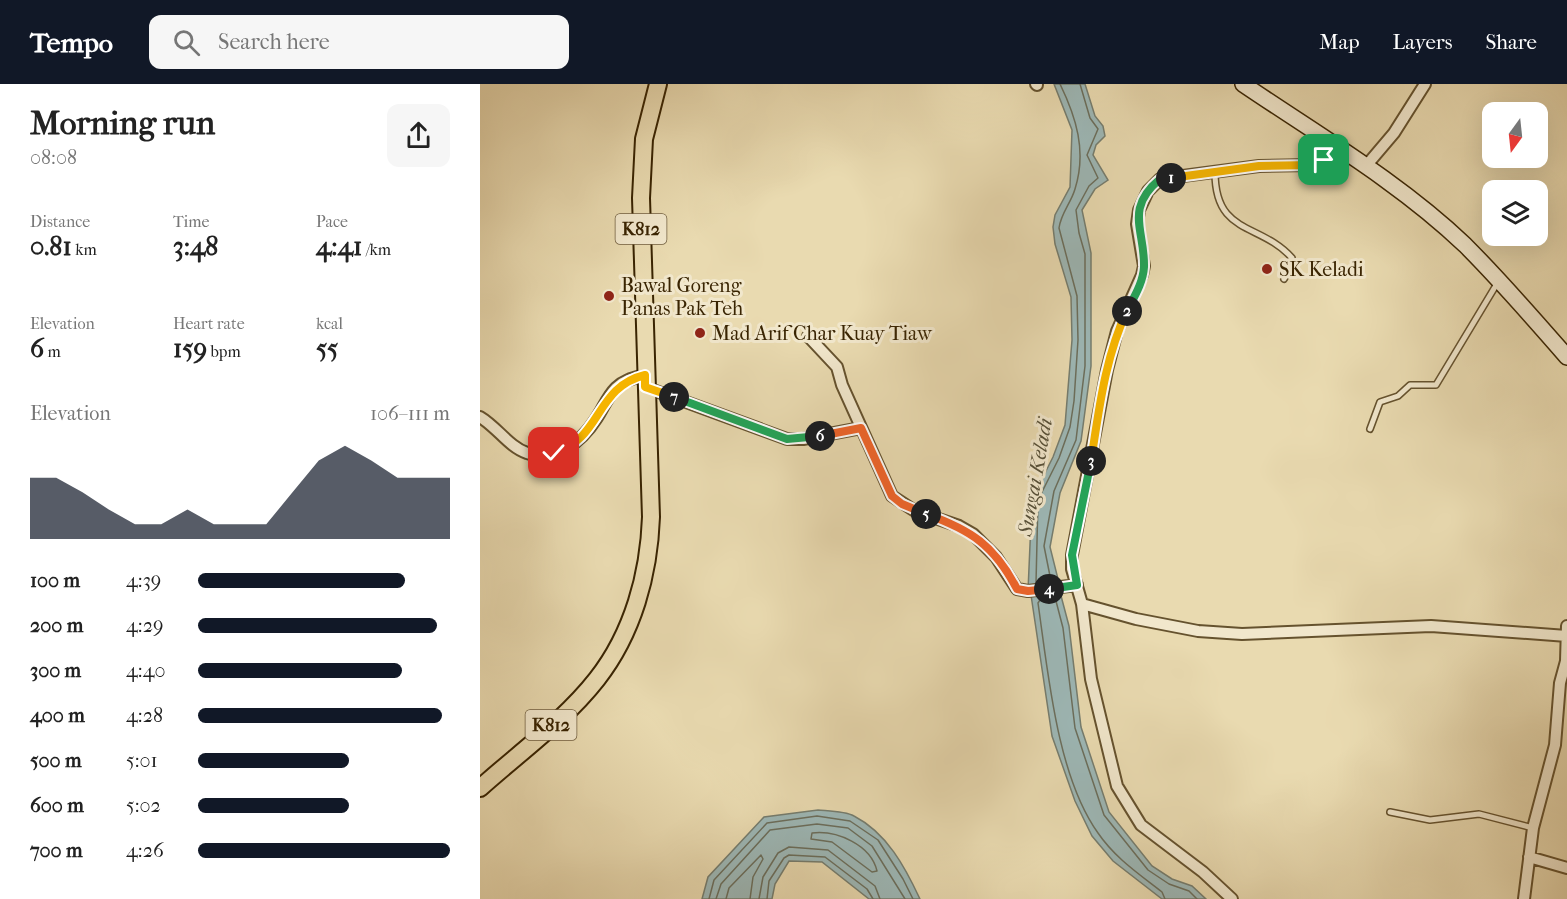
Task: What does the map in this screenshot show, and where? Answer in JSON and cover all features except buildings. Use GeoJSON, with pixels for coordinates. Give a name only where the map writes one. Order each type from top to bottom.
{"type":"FeatureCollection","features":[{"type":"Feature","properties":{"kind":"main road","name":"K812"},"geometry":{"type":"LineString","coordinates":[[480,788],[574,705],[598,678],[631,620],[640,595],[650,540],[641,198],[644,139],[658,84]]}},
{"type":"Feature","properties":{"kind":"main road"},"geometry":{"type":"LineString","coordinates":[[1243,84],[1366,166],[1464,244],[1567,357]]}},
{"type":"Feature","properties":{"kind":"street"},"geometry":{"type":"LineString","coordinates":[[1366,166],[1394,133],[1425,84]]}},
{"type":"Feature","properties":{"kind":"street"},"geometry":{"type":"LineString","coordinates":[[1232,899],[1203,872],[1141,825],[1117,786],[1091,679],[1082,604],[1072,555],[1107,370],[1117,331],[1144,266],[1137,224],[1143,198],[1160,179],[1259,166],[1311,165],[1324,160],[1334,145]]}},
{"type":"Feature","properties":{"kind":"street"},"geometry":{"type":"LineString","coordinates":[[808,336],[837,367],[861,428],[892,496],[915,511],[959,526],[972,534],[996,557],[1017,589],[1028,591],[1077,585]]}},
{"type":"Feature","properties":{"kind":"street"},"geometry":{"type":"LineString","coordinates":[[480,417],[491,423],[519,449],[529,454],[543,456],[567,449],[586,432],[616,387],[629,379],[645,381],[787,439],[803,439],[861,428]]}},
{"type":"Feature","properties":{"kind":"street"},"geometry":{"type":"LineString","coordinates":[[1082,604],[1136,619],[1209,632],[1242,634],[1431,626],[1567,636]]}},
{"type":"Feature","properties":{"kind":"street"},"geometry":{"type":"LineString","coordinates":[[1524,899],[1533,828],[1555,745],[1567,626]]}},
{"type":"Feature","properties":{"kind":"street"},"geometry":{"type":"LineString","coordinates":[[1529,857],[1567,868]]}},
{"type":"Feature","properties":{"kind":"lane"},"geometry":{"type":"LineString","coordinates":[[1215,172],[1215,193],[1220,205],[1232,219],[1293,258],[1284,279]]}},
{"type":"Feature","properties":{"kind":"lane"},"geometry":{"type":"LineString","coordinates":[[1370,429],[1380,402],[1398,396],[1410,385],[1436,384],[1499,280]]}},
{"type":"Feature","properties":{"kind":"lane"},"geometry":{"type":"LineString","coordinates":[[1390,813],[1430,820],[1479,814],[1533,828]]}},
{"type":"Feature","properties":{"kind":"water"},"geometry":{"type":"Polygon","coordinates":[[[1054,84],[1085,84],[1095,116],[1103,126],[1105,136],[1096,145],[1093,155],[1108,180],[1095,189],[1082,210],[1091,253],[1091,366],[1081,441],[1060,493],[1050,547],[1060,587],[1028,591],[1032,499],[1053,457],[1065,425],[1072,340],[1071,297],[1055,244],[1053,227],[1055,215],[1070,187],[1072,130],[1054,84]]]}},
{"type":"Feature","properties":{"kind":"water"},"geometry":{"type":"Polygon","coordinates":[[[1060,592],[1069,626],[1081,727],[1109,812],[1152,866],[1172,879],[1192,886],[1206,899],[1162,899],[1113,861],[1092,836],[1075,801],[1052,736],[1031,595],[1060,592]]]}},
{"type":"Feature","properties":{"kind":"water"},"geometry":{"type":"Polygon","coordinates":[[[818,810],[850,814],[866,823],[894,852],[920,899],[869,899],[822,862],[789,861],[775,884],[772,899],[702,899],[708,877],[764,817],[818,810]]]}},
{"type":"Feature","properties":{"kind":"place","name":"SK Keladi"},"geometry":{"type":"Point","coordinates":[1267,269]}},
{"type":"Feature","properties":{"kind":"place","name":"Bawal Goreng Panas Pak Teh"},"geometry":{"type":"Point","coordinates":[609,296]}},
{"type":"Feature","properties":{"kind":"place","name":"Mad Arif Char Kuay Tiaw"},"geometry":{"type":"Point","coordinates":[700,333]}},
{"type":"Feature","properties":{"kind":"route"},"geometry":{"type":"LineString","coordinates":[[554,453],[567,449],[586,432],[616,387],[629,379],[645,375],[645,387],[787,439],[803,439],[861,428],[892,496],[915,511],[959,526],[972,534],[996,557],[1017,589],[1028,591],[1077,585],[1072,569],[1072,555],[1089,475],[1107,370],[1117,331],[1139,287],[1144,266],[1137,224],[1143,198],[1160,179],[1259,166],[1311,165],[1324,160]]}},
{"type":"Feature","properties":{"kind":"water label","name":"Sungai Keladi"},"geometry":{"type":"Point","coordinates":[1035,477]}}]}
